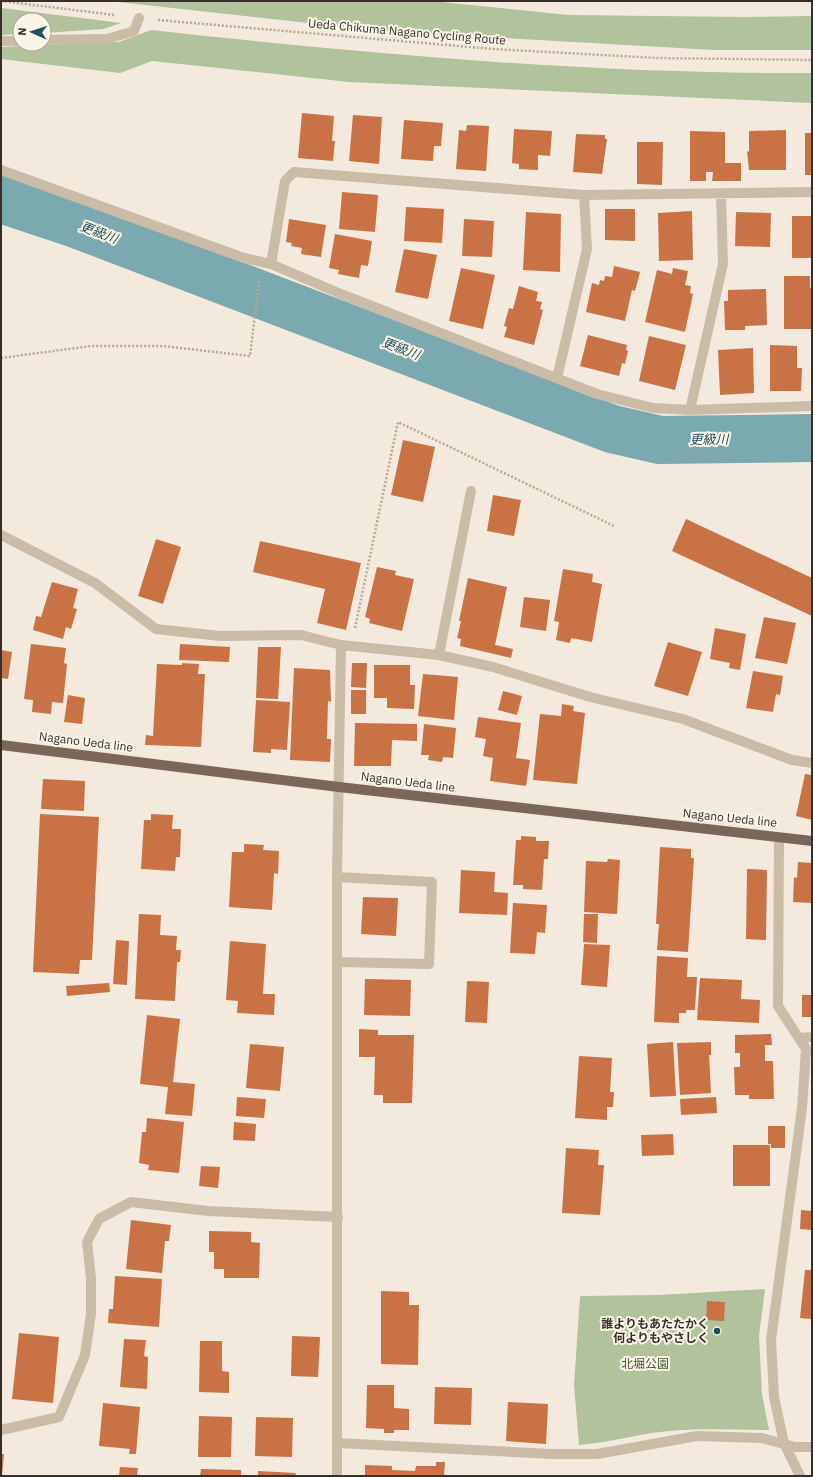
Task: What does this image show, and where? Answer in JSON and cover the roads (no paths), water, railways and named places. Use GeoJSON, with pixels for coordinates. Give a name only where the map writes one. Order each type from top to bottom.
{"type":"FeatureCollection","features":[{"type":"Feature","properties":{"kind":"main road","name":"Nagano Ueda line"},"geometry":{"type":"LineString","coordinates":[[1,745],[339,787],[812,841]]}},
{"type":"Feature","properties":{"kind":"street"},"geometry":{"type":"LineString","coordinates":[[52,40],[107,39],[134,31],[139,18]]}},
{"type":"Feature","properties":{"kind":"street"},"geometry":{"type":"LineString","coordinates":[[1,41],[12,41]]}},
{"type":"Feature","properties":{"kind":"street"},"geometry":{"type":"LineString","coordinates":[[1,170],[244,258],[266,263],[341,294],[598,394],[653,408],[690,410],[812,406]]}},
{"type":"Feature","properties":{"kind":"street"},"geometry":{"type":"LineString","coordinates":[[266,263],[285,181],[294,172],[584,195],[812,192]]}},
{"type":"Feature","properties":{"kind":"street"},"geometry":{"type":"LineString","coordinates":[[690,410],[723,264],[721,194]]}},
{"type":"Feature","properties":{"kind":"street"},"geometry":{"type":"LineString","coordinates":[[557,378],[587,249],[584,195]]}},
{"type":"Feature","properties":{"kind":"street"},"geometry":{"type":"LineString","coordinates":[[438,654],[471,491]]}},
{"type":"Feature","properties":{"kind":"street"},"geometry":{"type":"LineString","coordinates":[[1,535],[95,583],[156,628],[220,636],[300,635],[341,645],[438,654],[493,667],[590,697],[683,719],[792,760],[812,763]]}},
{"type":"Feature","properties":{"kind":"street"},"geometry":{"type":"LineString","coordinates":[[337,1476],[337,877],[341,645]]}},
{"type":"Feature","properties":{"kind":"street"},"geometry":{"type":"LineString","coordinates":[[779,837],[778,1006],[806,1049],[802,1108],[771,1340],[774,1397],[784,1443],[800,1476]]}},
{"type":"Feature","properties":{"kind":"street"},"geometry":{"type":"LineString","coordinates":[[337,877],[432,882],[430,964],[337,962]]}},
{"type":"Feature","properties":{"kind":"street"},"geometry":{"type":"LineString","coordinates":[[800,1038],[812,1037]]}},
{"type":"Feature","properties":{"kind":"street"},"geometry":{"type":"LineString","coordinates":[[1,1430],[59,1417],[85,1355],[91,1314],[91,1278],[87,1242],[99,1219],[131,1202],[208,1211],[338,1217]]}},
{"type":"Feature","properties":{"kind":"street"},"geometry":{"type":"LineString","coordinates":[[337,1443],[552,1454],[597,1454],[697,1436],[762,1438],[795,1447],[812,1446]]}},
{"type":"Feature","properties":{"kind":"waterway","name":"更級川"},"geometry":{"type":"LineString","coordinates":[[1,199],[76,224],[612,429],[660,440],[812,438]]}},
{"type":"Feature","properties":{"kind":"place","name":"誰よりもあたたかく 何よりもやさしく"},"geometry":{"type":"Point","coordinates":[717,1331]}},
{"type":"Feature","properties":{"kind":"park label","name":"北堀公園"},"geometry":{"type":"Point","coordinates":[645,1364]}}]}
